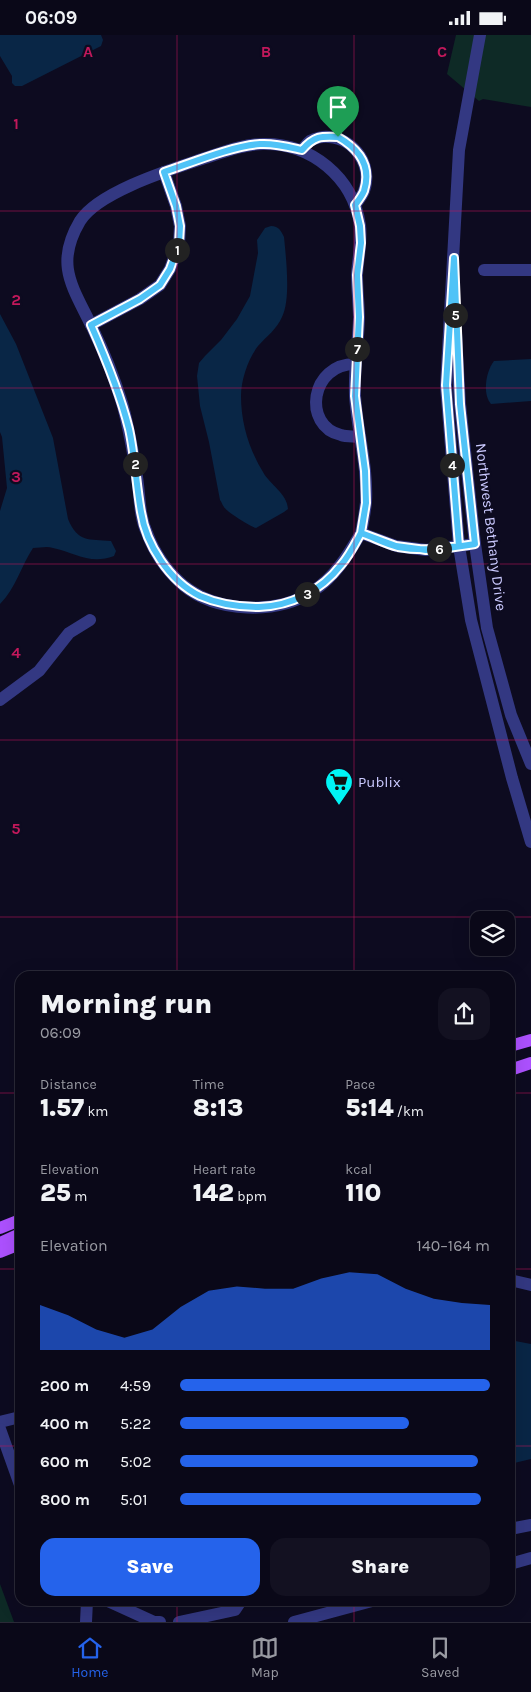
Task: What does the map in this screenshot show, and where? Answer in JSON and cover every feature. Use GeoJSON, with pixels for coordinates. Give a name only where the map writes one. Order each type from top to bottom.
{"type":"FeatureCollection","features":[{"type":"Feature","properties":{"kind":"main road"},"geometry":{"type":"LineString","coordinates":[[515,1044],[531,1039]]}},
{"type":"Feature","properties":{"kind":"main road"},"geometry":{"type":"LineString","coordinates":[[515,1068],[531,1063]]}},
{"type":"Feature","properties":{"kind":"main road"},"geometry":{"type":"LineString","coordinates":[[0,1221],[15,1219]]}},
{"type":"Feature","properties":{"kind":"main road"},"geometry":{"type":"LineString","coordinates":[[0,1228],[15,1221]]}},
{"type":"Feature","properties":{"kind":"main road"},"geometry":{"type":"LineString","coordinates":[[0,1243],[15,1236]]}},
{"type":"Feature","properties":{"kind":"main road"},"geometry":{"type":"LineString","coordinates":[[0,1252],[15,1246]]}},
{"type":"Feature","properties":{"kind":"street","name":"Northwest Bethany Drive"},"geometry":{"type":"LineString","coordinates":[[480,35],[459,150],[446,385],[459,546],[471,620],[512,778],[531,842]]}},
{"type":"Feature","properties":{"kind":"street"},"geometry":{"type":"LineString","coordinates":[[302,150],[310,141],[325,136],[338,137],[352,145],[359,153],[365,167],[364,191],[355,205]]}},
{"type":"Feature","properties":{"kind":"street"},"geometry":{"type":"LineString","coordinates":[[260,144],[283,145],[302,150],[320,160],[342,181],[355,205],[360,226],[361,243],[357,275],[359,317],[355,396],[365,471],[366,503],[361,533],[341,566],[315,590],[293,602],[271,606],[246,607],[222,603],[200,596],[183,585],[165,566],[146,532],[141,513],[125,414],[109,367],[91,325],[73,292],[68,275],[67,255],[74,231],[84,215],[106,197],[164,172],[226,151],[260,144]]}},
{"type":"Feature","properties":{"kind":"street"},"geometry":{"type":"LineString","coordinates":[[91,325],[140,299],[160,285],[170,269],[179,244],[180,226],[176,206],[164,172]]}},
{"type":"Feature","properties":{"kind":"street","name":"Northwest Bethany Drive"},"geometry":{"type":"LineString","coordinates":[[454,258],[460,404],[475,544],[487,628],[511,715],[531,764]]}},
{"type":"Feature","properties":{"kind":"street"},"geometry":{"type":"LineString","coordinates":[[484,269],[531,270]]}},
{"type":"Feature","properties":{"kind":"street"},"geometry":{"type":"LineString","coordinates":[[356,364],[342,366],[329,372],[317,390],[316,403],[319,417],[328,428],[340,435],[360,437]]}},
{"type":"Feature","properties":{"kind":"street"},"geometry":{"type":"LineString","coordinates":[[361,533],[396,546],[426,550],[475,544]]}},
{"type":"Feature","properties":{"kind":"street"},"geometry":{"type":"LineString","coordinates":[[0,700],[39,671],[70,633],[90,620]]}},
{"type":"Feature","properties":{"kind":"street"},"geometry":{"type":"LineString","coordinates":[[515,1281],[531,1285]]}},
{"type":"Feature","properties":{"kind":"street"},"geometry":{"type":"LineString","coordinates":[[0,1423],[15,1418]]}},
{"type":"Feature","properties":{"kind":"street"},"geometry":{"type":"LineString","coordinates":[[0,1429],[15,1471]]}},
{"type":"Feature","properties":{"kind":"street"},"geometry":{"type":"LineString","coordinates":[[515,1528],[531,1525]]}},
{"type":"Feature","properties":{"kind":"street"},"geometry":{"type":"LineString","coordinates":[[515,1563],[531,1558]]}},
{"type":"Feature","properties":{"kind":"street"},"geometry":{"type":"LineString","coordinates":[[86,1622],[87,1606]]}},
{"type":"Feature","properties":{"kind":"street"},"geometry":{"type":"LineString","coordinates":[[120,1606],[160,1622]]}},
{"type":"Feature","properties":{"kind":"street"},"geometry":{"type":"LineString","coordinates":[[179,1622],[235,1610],[237,1606]]}},
{"type":"Feature","properties":{"kind":"street"},"geometry":{"type":"LineString","coordinates":[[294,1622],[353,1606]]}},
{"type":"Feature","properties":{"kind":"green space"},"geometry":{"type":"Polygon","coordinates":[[[456,35],[531,35],[531,107],[483,99],[479,101],[447,74],[456,35]]]}},
{"type":"Feature","properties":{"kind":"green space"},"geometry":{"type":"Polygon","coordinates":[[[0,1584],[14,1622],[0,1622],[0,1584]]]}},
{"type":"Feature","properties":{"kind":"water"},"geometry":{"type":"Polygon","coordinates":[[[0,35],[101,35],[103,40],[101,46],[22,86],[15,86],[12,83],[12,76],[0,56],[0,35]]]}},
{"type":"Feature","properties":{"kind":"water"},"geometry":{"type":"Polygon","coordinates":[[[271,226],[278,228],[284,237],[287,278],[285,309],[280,321],[254,351],[248,363],[242,383],[241,406],[244,426],[258,463],[266,477],[285,498],[288,509],[256,528],[230,512],[223,506],[220,500],[200,406],[197,376],[199,363],[221,340],[237,319],[250,296],[258,253],[257,240],[265,228],[271,226]]]}},
{"type":"Feature","properties":{"kind":"water"},"geometry":{"type":"Polygon","coordinates":[[[0,314],[16,344],[53,438],[68,519],[80,536],[111,541],[116,551],[114,556],[90,559],[51,547],[33,548],[6,598],[0,604],[0,511],[7,488],[0,432],[0,314]]]}},
{"type":"Feature","properties":{"kind":"water"},"geometry":{"type":"Polygon","coordinates":[[[531,359],[531,401],[491,404],[488,400],[486,383],[494,361],[531,359]]]}},
{"type":"Feature","properties":{"kind":"water"},"geometry":{"type":"Polygon","coordinates":[[[515,1341],[531,1344],[531,1459],[515,1463],[515,1341]]]}},
{"type":"Feature","properties":{"kind":"place","name":"Publix"},"geometry":{"type":"Point","coordinates":[339,806]}},
{"type":"Feature","properties":{"kind":"route"},"geometry":{"type":"LineString","coordinates":[[338,137],[325,136],[310,141],[302,150],[283,145],[260,144],[226,151],[164,172],[176,206],[180,226],[179,244],[170,269],[160,285],[140,299],[91,325],[109,367],[129,431],[141,513],[146,532],[165,566],[183,585],[200,596],[222,603],[246,607],[271,606],[293,602],[315,590],[341,566],[361,533],[396,546],[426,550],[459,546],[446,385],[454,258],[460,404],[475,544],[459,546],[426,550],[396,546],[361,533],[366,503],[365,471],[355,396],[359,317],[357,275],[361,243],[360,226],[355,205],[364,191],[365,167],[359,153],[352,145],[338,137]]}}]}
